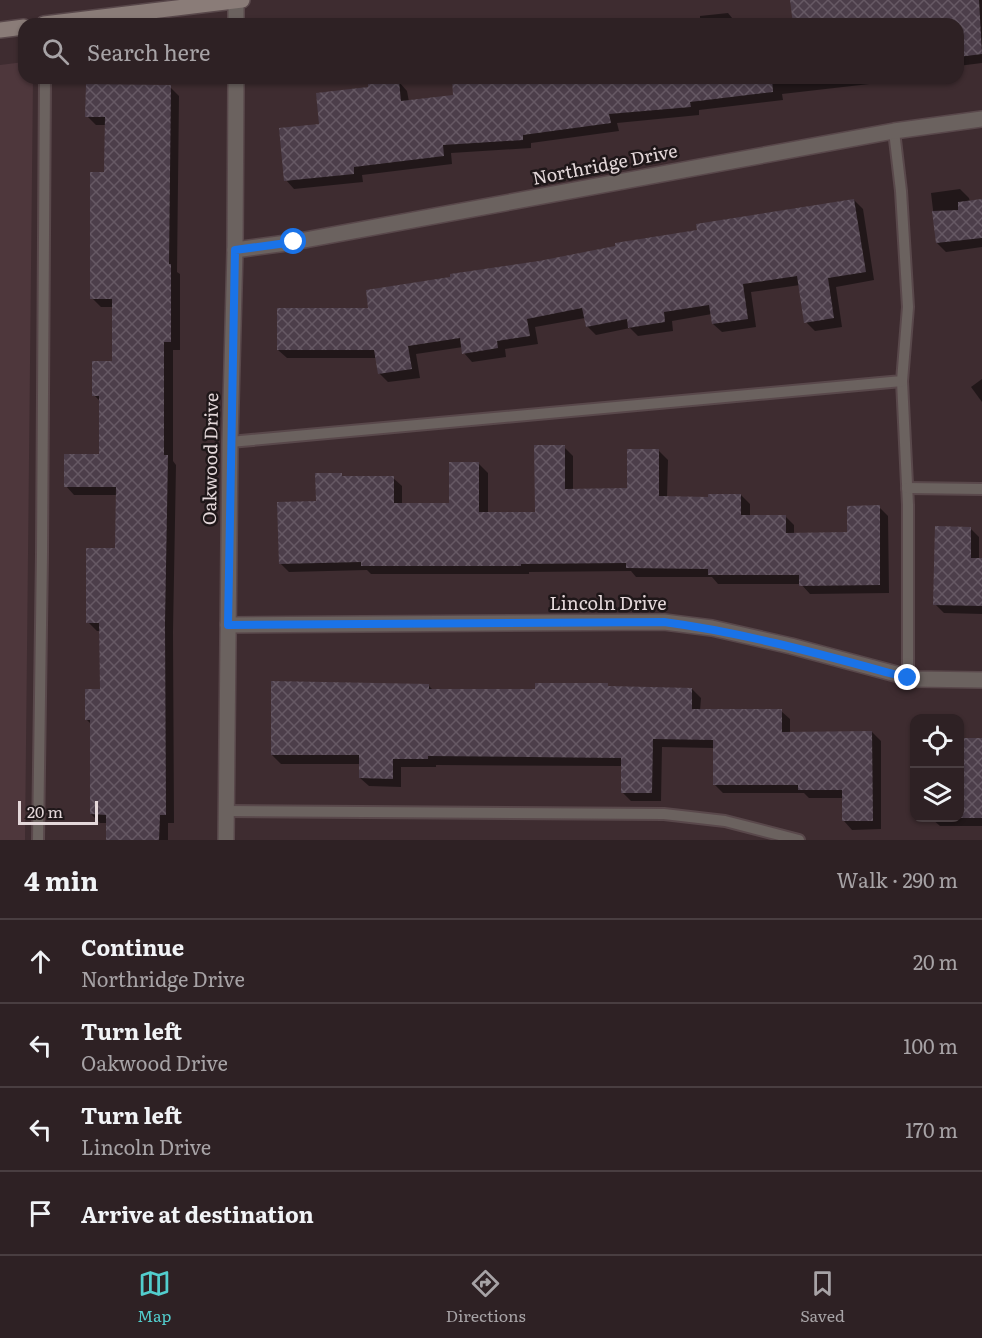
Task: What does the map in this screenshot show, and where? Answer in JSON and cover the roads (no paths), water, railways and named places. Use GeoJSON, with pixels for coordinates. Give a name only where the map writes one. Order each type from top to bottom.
{"type":"FeatureCollection","features":[{"type":"Feature","properties":{"kind":"main road"},"geometry":{"type":"LineString","coordinates":[[95,18],[242,0]]}},
{"type":"Feature","properties":{"kind":"main road"},"geometry":{"type":"LineString","coordinates":[[0,30],[18,28]]}},
{"type":"Feature","properties":{"kind":"street"},"geometry":{"type":"LineString","coordinates":[[236,1],[236,18]]}},
{"type":"Feature","properties":{"kind":"street","name":"Oakwood Drive"},"geometry":{"type":"LineString","coordinates":[[226,840],[236,84]]}},
{"type":"Feature","properties":{"kind":"street","name":"Northridge Drive"},"geometry":{"type":"LineString","coordinates":[[235,250],[306,240],[894,131],[982,118]]}},
{"type":"Feature","properties":{"kind":"street","name":"Lincoln Drive"},"geometry":{"type":"LineString","coordinates":[[228,625],[664,622],[712,628],[769,641],[908,678],[982,680]]}},
{"type":"Feature","properties":{"kind":"lane"},"geometry":{"type":"LineString","coordinates":[[38,840],[45,84]]}},
{"type":"Feature","properties":{"kind":"lane"},"geometry":{"type":"LineString","coordinates":[[894,131],[901,191],[908,307],[902,381],[907,488],[908,678]]}},
{"type":"Feature","properties":{"kind":"lane"},"geometry":{"type":"LineString","coordinates":[[230,441],[902,381]]}},
{"type":"Feature","properties":{"kind":"lane"},"geometry":{"type":"LineString","coordinates":[[907,488],[982,489]]}},
{"type":"Feature","properties":{"kind":"lane"},"geometry":{"type":"LineString","coordinates":[[227,811],[664,814],[725,822],[800,840]]}}]}
